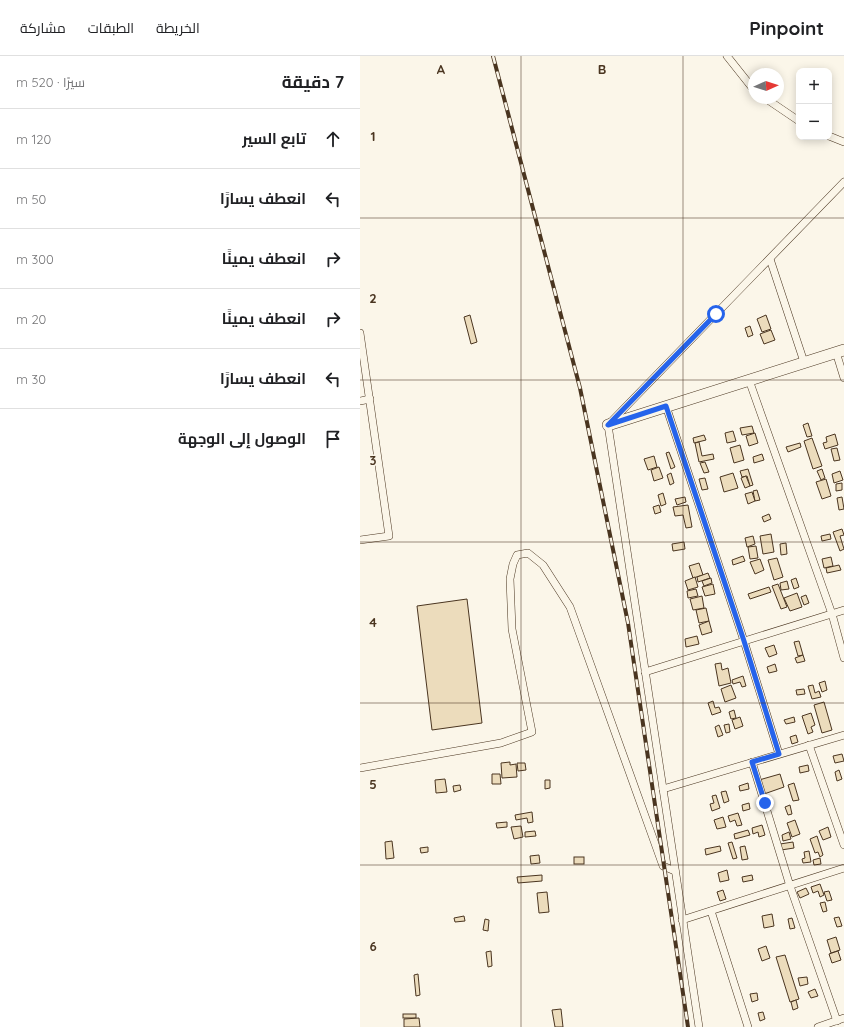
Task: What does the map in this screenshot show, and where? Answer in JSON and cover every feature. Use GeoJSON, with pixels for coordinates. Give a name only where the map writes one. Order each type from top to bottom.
{"type":"FeatureCollection","features":[{"type":"Feature","properties":{"kind":"street"},"geometry":{"type":"LineString","coordinates":[[727,56],[748,82]]}},
{"type":"Feature","properties":{"kind":"street"},"geometry":{"type":"LineString","coordinates":[[774,104],[796,119]]}},
{"type":"Feature","properties":{"kind":"street"},"geometry":{"type":"LineString","coordinates":[[832,137],[844,142]]}},
{"type":"Feature","properties":{"kind":"street"},"geometry":{"type":"LineString","coordinates":[[608,425],[844,182]]}},
{"type":"Feature","properties":{"kind":"street"},"geometry":{"type":"LineString","coordinates":[[770,259],[804,362]]}},
{"type":"Feature","properties":{"kind":"street"},"geometry":{"type":"LineString","coordinates":[[360,333],[389,536],[360,540]]}},
{"type":"Feature","properties":{"kind":"street"},"geometry":{"type":"LineString","coordinates":[[608,425],[840,351],[844,378]]}},
{"type":"Feature","properties":{"kind":"street"},"geometry":{"type":"LineString","coordinates":[[749,380],[832,614],[844,658]]}},
{"type":"Feature","properties":{"kind":"street"},"geometry":{"type":"LineString","coordinates":[[360,401],[370,399]]}},
{"type":"Feature","properties":{"kind":"street"},"geometry":{"type":"LineString","coordinates":[[666,406],[744,641],[779,754]]}},
{"type":"Feature","properties":{"kind":"street"},"geometry":{"type":"LineString","coordinates":[[608,425],[699,1027]]}},
{"type":"Feature","properties":{"kind":"street"},"geometry":{"type":"LineString","coordinates":[[360,768],[501,743],[532,732],[512,629],[510,593],[510,579],[517,555],[528,553],[543,565],[570,607],[663,866],[675,871]]}},
{"type":"Feature","properties":{"kind":"street"},"geometry":{"type":"LineString","coordinates":[[645,672],[844,610]]}},
{"type":"Feature","properties":{"kind":"street"},"geometry":{"type":"LineString","coordinates":[[663,789],[844,735]]}},
{"type":"Feature","properties":{"kind":"street"},"geometry":{"type":"LineString","coordinates":[[809,745],[844,845]]}},
{"type":"Feature","properties":{"kind":"street"},"geometry":{"type":"LineString","coordinates":[[752,762],[790,886],[836,1021]]}},
{"type":"Feature","properties":{"kind":"street"},"geometry":{"type":"LineString","coordinates":[[682,920],[844,868]]}},
{"type":"Feature","properties":{"kind":"street"},"geometry":{"type":"LineString","coordinates":[[711,911],[748,1027]]}},
{"type":"Feature","properties":{"kind":"street"},"geometry":{"type":"LineString","coordinates":[[821,1026],[844,1018]]}},
{"type":"Feature","properties":{"kind":"building"},"geometry":{"type":"Polygon","coordinates":[[[470,315],[477,342],[471,344],[464,317],[470,315]]]}},
{"type":"Feature","properties":{"kind":"building"},"geometry":{"type":"Polygon","coordinates":[[[766,315],[771,329],[762,332],[757,319],[766,315]]]}},
{"type":"Feature","properties":{"kind":"building"},"geometry":{"type":"Polygon","coordinates":[[[750,326],[753,335],[748,337],[745,328],[750,326]]]}},
{"type":"Feature","properties":{"kind":"building"},"geometry":{"type":"Polygon","coordinates":[[[771,330],[775,340],[764,344],[760,334],[771,330]]]}},
{"type":"Feature","properties":{"kind":"building"},"geometry":{"type":"Polygon","coordinates":[[[808,423],[812,436],[807,437],[803,425],[808,423]]]}},
{"type":"Feature","properties":{"kind":"building"},"geometry":{"type":"Polygon","coordinates":[[[752,426],[754,433],[742,435],[740,428],[752,426]]]}},
{"type":"Feature","properties":{"kind":"building"},"geometry":{"type":"Polygon","coordinates":[[[733,431],[736,441],[727,443],[725,433],[733,431]]]}},
{"type":"Feature","properties":{"kind":"building"},"geometry":{"type":"Polygon","coordinates":[[[755,433],[758,443],[749,446],[746,436],[755,433]]]}},
{"type":"Feature","properties":{"kind":"building"},"geometry":{"type":"Polygon","coordinates":[[[835,434],[838,445],[825,449],[823,443],[827,442],[826,437],[835,434]]]}},
{"type":"Feature","properties":{"kind":"building"},"geometry":{"type":"Polygon","coordinates":[[[704,435],[706,440],[694,443],[693,438],[704,435]]]}},
{"type":"Feature","properties":{"kind":"building"},"geometry":{"type":"Polygon","coordinates":[[[812,438],[822,466],[813,469],[804,441],[812,438]]]}},
{"type":"Feature","properties":{"kind":"building"},"geometry":{"type":"Polygon","coordinates":[[[699,442],[702,456],[713,454],[714,459],[699,462],[695,443],[699,442]]]}},
{"type":"Feature","properties":{"kind":"building"},"geometry":{"type":"Polygon","coordinates":[[[800,443],[801,447],[788,452],[786,447],[800,443]]]}},
{"type":"Feature","properties":{"kind":"building"},"geometry":{"type":"Polygon","coordinates":[[[740,445],[744,460],[734,463],[730,448],[740,445]]]}},
{"type":"Feature","properties":{"kind":"building"},"geometry":{"type":"Polygon","coordinates":[[[837,448],[840,460],[834,461],[831,449],[837,448]]]}},
{"type":"Feature","properties":{"kind":"building"},"geometry":{"type":"Polygon","coordinates":[[[669,452],[675,467],[671,469],[666,453],[669,452]]]}},
{"type":"Feature","properties":{"kind":"building"},"geometry":{"type":"Polygon","coordinates":[[[762,454],[764,460],[754,463],[753,457],[762,454]]]}},
{"type":"Feature","properties":{"kind":"building"},"geometry":{"type":"Polygon","coordinates":[[[654,456],[657,467],[648,470],[644,459],[654,456]]]}},
{"type":"Feature","properties":{"kind":"building"},"geometry":{"type":"Polygon","coordinates":[[[705,462],[709,472],[704,473],[700,463],[705,462]]]}},
{"type":"Feature","properties":{"kind":"building"},"geometry":{"type":"Polygon","coordinates":[[[659,467],[663,478],[654,481],[651,470],[659,467]]]}},
{"type":"Feature","properties":{"kind":"building"},"geometry":{"type":"Polygon","coordinates":[[[748,469],[753,485],[750,486],[747,476],[742,477],[740,471],[748,469]]]}},
{"type":"Feature","properties":{"kind":"building"},"geometry":{"type":"Polygon","coordinates":[[[822,469],[825,478],[821,480],[817,471],[822,469]]]}},
{"type":"Feature","properties":{"kind":"building"},"geometry":{"type":"Polygon","coordinates":[[[840,471],[843,480],[834,483],[832,474],[840,471]]]}},
{"type":"Feature","properties":{"kind":"building"},"geometry":{"type":"Polygon","coordinates":[[[671,473],[674,483],[670,485],[667,475],[671,473]]]}},
{"type":"Feature","properties":{"kind":"building"},"geometry":{"type":"Polygon","coordinates":[[[733,473],[738,488],[724,492],[720,477],[733,473]]]}},
{"type":"Feature","properties":{"kind":"building"},"geometry":{"type":"Polygon","coordinates":[[[746,476],[750,486],[745,488],[741,478],[746,476]]]}},
{"type":"Feature","properties":{"kind":"building"},"geometry":{"type":"Polygon","coordinates":[[[705,478],[708,489],[702,490],[699,479],[705,478]]]}},
{"type":"Feature","properties":{"kind":"building"},"geometry":{"type":"Polygon","coordinates":[[[826,479],[831,496],[822,499],[816,482],[826,479]]]}},
{"type":"Feature","properties":{"kind":"building"},"geometry":{"type":"Polygon","coordinates":[[[842,483],[842,490],[836,491],[836,484],[842,483]]]}},
{"type":"Feature","properties":{"kind":"building"},"geometry":{"type":"Polygon","coordinates":[[[757,490],[760,500],[755,501],[753,491],[757,490]]]}},
{"type":"Feature","properties":{"kind":"building"},"geometry":{"type":"Polygon","coordinates":[[[752,492],[755,501],[748,504],[745,494],[752,492]]]}},
{"type":"Feature","properties":{"kind":"building"},"geometry":{"type":"Polygon","coordinates":[[[663,493],[666,504],[661,506],[658,495],[663,493]]]}},
{"type":"Feature","properties":{"kind":"building"},"geometry":{"type":"Polygon","coordinates":[[[685,497],[686,502],[677,505],[675,499],[685,497]]]}},
{"type":"Feature","properties":{"kind":"building"},"geometry":{"type":"Polygon","coordinates":[[[842,497],[844,509],[839,510],[837,498],[842,497]]]}},
{"type":"Feature","properties":{"kind":"building"},"geometry":{"type":"Polygon","coordinates":[[[659,505],[661,512],[655,514],[653,507],[659,505]]]}},
{"type":"Feature","properties":{"kind":"building"},"geometry":{"type":"Polygon","coordinates":[[[688,505],[692,527],[686,528],[683,515],[675,516],[673,507],[688,505]]]}},
{"type":"Feature","properties":{"kind":"building"},"geometry":{"type":"Polygon","coordinates":[[[769,514],[771,519],[764,522],[762,517],[769,514]]]}},
{"type":"Feature","properties":{"kind":"building"},"geometry":{"type":"Polygon","coordinates":[[[842,529],[844,535],[840,536],[844,549],[840,551],[833,532],[842,529]]]}},
{"type":"Feature","properties":{"kind":"building"},"geometry":{"type":"Polygon","coordinates":[[[771,534],[774,552],[763,554],[760,536],[771,534]]]}},
{"type":"Feature","properties":{"kind":"building"},"geometry":{"type":"Polygon","coordinates":[[[830,534],[831,539],[822,541],[821,536],[830,534]]]}},
{"type":"Feature","properties":{"kind":"building"},"geometry":{"type":"Polygon","coordinates":[[[753,536],[755,544],[747,547],[745,538],[753,536]]]}},
{"type":"Feature","properties":{"kind":"building"},"geometry":{"type":"Polygon","coordinates":[[[684,542],[685,549],[673,551],[672,544],[684,542]]]}},
{"type":"Feature","properties":{"kind":"building"},"geometry":{"type":"Polygon","coordinates":[[[786,543],[787,554],[781,555],[780,544],[786,543]]]}},
{"type":"Feature","properties":{"kind":"building"},"geometry":{"type":"Polygon","coordinates":[[[756,546],[758,558],[750,559],[748,547],[756,546]]]}},
{"type":"Feature","properties":{"kind":"building"},"geometry":{"type":"Polygon","coordinates":[[[743,556],[745,561],[733,565],[732,560],[743,556]]]}},
{"type":"Feature","properties":{"kind":"building"},"geometry":{"type":"Polygon","coordinates":[[[831,557],[833,566],[824,568],[822,559],[831,557]]]}},
{"type":"Feature","properties":{"kind":"building"},"geometry":{"type":"Polygon","coordinates":[[[777,558],[783,577],[774,580],[768,560],[777,558]]]}},
{"type":"Feature","properties":{"kind":"building"},"geometry":{"type":"Polygon","coordinates":[[[760,559],[764,570],[755,574],[750,562],[760,559]]]}},
{"type":"Feature","properties":{"kind":"building"},"geometry":{"type":"Polygon","coordinates":[[[699,563],[703,575],[693,578],[689,566],[699,563]]]}},
{"type":"Feature","properties":{"kind":"building"},"geometry":{"type":"Polygon","coordinates":[[[839,565],[841,570],[827,573],[826,568],[839,565]]]}},
{"type":"Feature","properties":{"kind":"building"},"geometry":{"type":"Polygon","coordinates":[[[708,573],[710,578],[698,582],[697,577],[708,573]]]}},
{"type":"Feature","properties":{"kind":"building"},"geometry":{"type":"Polygon","coordinates":[[[695,577],[698,587],[688,590],[685,581],[695,577]]]}},
{"type":"Feature","properties":{"kind":"building"},"geometry":{"type":"Polygon","coordinates":[[[711,578],[712,583],[704,586],[702,581],[711,578]]]}},
{"type":"Feature","properties":{"kind":"building"},"geometry":{"type":"Polygon","coordinates":[[[796,578],[799,587],[794,589],[791,580],[796,578]]]}},
{"type":"Feature","properties":{"kind":"building"},"geometry":{"type":"Polygon","coordinates":[[[787,581],[789,589],[781,590],[780,583],[787,581]]]}},
{"type":"Feature","properties":{"kind":"building"},"geometry":{"type":"Polygon","coordinates":[[[713,584],[715,594],[705,596],[702,587],[713,584]]]}},
{"type":"Feature","properties":{"kind":"building"},"geometry":{"type":"Polygon","coordinates":[[[778,584],[787,607],[781,609],[772,586],[778,584]]]}},
{"type":"Feature","properties":{"kind":"building"},"geometry":{"type":"Polygon","coordinates":[[[769,587],[771,592],[750,599],[748,594],[769,587]]]}},
{"type":"Feature","properties":{"kind":"building"},"geometry":{"type":"Polygon","coordinates":[[[696,589],[698,596],[688,598],[687,591],[696,589]]]}},
{"type":"Feature","properties":{"kind":"building"},"geometry":{"type":"Polygon","coordinates":[[[797,593],[802,607],[790,611],[784,598],[797,593]]]}},
{"type":"Feature","properties":{"kind":"building"},"geometry":{"type":"Polygon","coordinates":[[[806,595],[809,603],[804,605],[801,597],[806,595]]]}},
{"type":"Feature","properties":{"kind":"building"},"geometry":{"type":"Polygon","coordinates":[[[702,596],[704,608],[693,610],[690,599],[702,596]]]}},
{"type":"Feature","properties":{"kind":"building"},"geometry":{"type":"Polygon","coordinates":[[[467,599],[482,723],[432,730],[417,606],[467,599]]]}},
{"type":"Feature","properties":{"kind":"building"},"geometry":{"type":"Polygon","coordinates":[[[706,608],[709,621],[699,623],[696,610],[706,608]]]}},
{"type":"Feature","properties":{"kind":"building"},"geometry":{"type":"Polygon","coordinates":[[[709,621],[712,632],[702,635],[699,625],[709,621]]]}},
{"type":"Feature","properties":{"kind":"building"},"geometry":{"type":"Polygon","coordinates":[[[697,636],[699,644],[686,647],[685,639],[697,636]]]}},
{"type":"Feature","properties":{"kind":"building"},"geometry":{"type":"Polygon","coordinates":[[[799,641],[803,655],[798,656],[794,642],[799,641]]]}},
{"type":"Feature","properties":{"kind":"building"},"geometry":{"type":"Polygon","coordinates":[[[774,645],[777,654],[769,657],[765,648],[774,645]]]}},
{"type":"Feature","properties":{"kind":"building"},"geometry":{"type":"Polygon","coordinates":[[[803,655],[805,661],[797,663],[795,658],[803,655]]]}},
{"type":"Feature","properties":{"kind":"building"},"geometry":{"type":"Polygon","coordinates":[[[721,663],[722,670],[728,668],[731,683],[719,686],[715,664],[721,663]]]}},
{"type":"Feature","properties":{"kind":"building"},"geometry":{"type":"Polygon","coordinates":[[[775,664],[777,671],[769,673],[767,667],[775,664]]]}},
{"type":"Feature","properties":{"kind":"building"},"geometry":{"type":"Polygon","coordinates":[[[743,676],[746,686],[742,687],[740,682],[733,684],[732,680],[743,676]]]}},
{"type":"Feature","properties":{"kind":"building"},"geometry":{"type":"Polygon","coordinates":[[[825,681],[827,690],[822,692],[819,683],[825,681]]]}},
{"type":"Feature","properties":{"kind":"building"},"geometry":{"type":"Polygon","coordinates":[[[731,685],[736,698],[725,702],[721,689],[731,685]]]}},
{"type":"Feature","properties":{"kind":"building"},"geometry":{"type":"Polygon","coordinates":[[[813,685],[815,693],[819,691],[821,697],[812,699],[808,686],[813,685]]]}},
{"type":"Feature","properties":{"kind":"building"},"geometry":{"type":"Polygon","coordinates":[[[804,689],[805,694],[797,695],[796,690],[804,689]]]}},
{"type":"Feature","properties":{"kind":"building"},"geometry":{"type":"Polygon","coordinates":[[[713,701],[715,708],[719,707],[721,712],[712,715],[708,703],[713,701]]]}},
{"type":"Feature","properties":{"kind":"building"},"geometry":{"type":"Polygon","coordinates":[[[824,702],[832,730],[822,733],[814,705],[824,702]]]}},
{"type":"Feature","properties":{"kind":"building"},"geometry":{"type":"Polygon","coordinates":[[[734,710],[736,718],[731,719],[729,712],[734,710]]]}},
{"type":"Feature","properties":{"kind":"building"},"geometry":{"type":"Polygon","coordinates":[[[811,713],[815,725],[811,727],[813,732],[808,734],[802,716],[811,713]]]}},
{"type":"Feature","properties":{"kind":"building"},"geometry":{"type":"Polygon","coordinates":[[[740,717],[743,726],[735,729],[732,720],[740,717]]]}},
{"type":"Feature","properties":{"kind":"building"},"geometry":{"type":"Polygon","coordinates":[[[794,717],[795,722],[786,724],[784,720],[794,717]]]}},
{"type":"Feature","properties":{"kind":"building"},"geometry":{"type":"Polygon","coordinates":[[[729,724],[730,732],[726,733],[724,725],[729,724]]]}},
{"type":"Feature","properties":{"kind":"building"},"geometry":{"type":"Polygon","coordinates":[[[719,725],[723,735],[718,737],[715,727],[719,725]]]}},
{"type":"Feature","properties":{"kind":"building"},"geometry":{"type":"Polygon","coordinates":[[[796,735],[798,742],[792,744],[790,737],[796,735]]]}},
{"type":"Feature","properties":{"kind":"building"},"geometry":{"type":"Polygon","coordinates":[[[842,754],[844,761],[835,763],[833,756],[842,754]]]}},
{"type":"Feature","properties":{"kind":"building"},"geometry":{"type":"Polygon","coordinates":[[[510,762],[510,765],[516,764],[517,777],[502,778],[501,763],[510,762]]]}},
{"type":"Feature","properties":{"kind":"building"},"geometry":{"type":"Polygon","coordinates":[[[517,763],[525,763],[526,770],[518,771],[517,763]]]}},
{"type":"Feature","properties":{"kind":"building"},"geometry":{"type":"Polygon","coordinates":[[[808,765],[809,771],[800,773],[799,767],[808,765]]]}},
{"type":"Feature","properties":{"kind":"building"},"geometry":{"type":"Polygon","coordinates":[[[839,770],[842,779],[837,781],[835,772],[839,770]]]}},
{"type":"Feature","properties":{"kind":"building"},"geometry":{"type":"Polygon","coordinates":[[[492,774],[500,774],[501,784],[492,784],[492,774]]]}},
{"type":"Feature","properties":{"kind":"building"},"geometry":{"type":"Polygon","coordinates":[[[780,774],[784,787],[764,794],[759,780],[780,774]]]}},
{"type":"Feature","properties":{"kind":"building"},"geometry":{"type":"Polygon","coordinates":[[[445,779],[447,792],[436,793],[435,780],[445,779]]]}},
{"type":"Feature","properties":{"kind":"building"},"geometry":{"type":"Polygon","coordinates":[[[545,780],[550,780],[550,788],[545,789],[545,780]]]}},
{"type":"Feature","properties":{"kind":"building"},"geometry":{"type":"Polygon","coordinates":[[[748,783],[749,789],[740,791],[739,786],[748,783]]]}},
{"type":"Feature","properties":{"kind":"building"},"geometry":{"type":"Polygon","coordinates":[[[794,783],[799,800],[793,801],[788,785],[794,783]]]}},
{"type":"Feature","properties":{"kind":"building"},"geometry":{"type":"Polygon","coordinates":[[[460,785],[461,790],[454,792],[453,786],[460,785]]]}},
{"type":"Feature","properties":{"kind":"building"},"geometry":{"type":"Polygon","coordinates":[[[726,791],[729,801],[724,803],[721,792],[726,791]]]}},
{"type":"Feature","properties":{"kind":"building"},"geometry":{"type":"Polygon","coordinates":[[[716,795],[720,808],[712,811],[710,804],[714,803],[712,796],[716,795]]]}},
{"type":"Feature","properties":{"kind":"building"},"geometry":{"type":"Polygon","coordinates":[[[749,803],[750,809],[743,811],[742,805],[749,803]]]}},
{"type":"Feature","properties":{"kind":"building"},"geometry":{"type":"Polygon","coordinates":[[[790,805],[792,814],[788,815],[785,807],[790,805]]]}},
{"type":"Feature","properties":{"kind":"building"},"geometry":{"type":"Polygon","coordinates":[[[532,812],[533,822],[528,823],[527,818],[516,820],[515,815],[532,812]]]}},
{"type":"Feature","properties":{"kind":"building"},"geometry":{"type":"Polygon","coordinates":[[[738,813],[742,825],[737,826],[735,820],[730,822],[728,816],[738,813]]]}},
{"type":"Feature","properties":{"kind":"building"},"geometry":{"type":"Polygon","coordinates":[[[723,817],[726,827],[717,829],[714,820],[723,817]]]}},
{"type":"Feature","properties":{"kind":"building"},"geometry":{"type":"Polygon","coordinates":[[[795,820],[800,834],[792,837],[787,823],[795,820]]]}},
{"type":"Feature","properties":{"kind":"building"},"geometry":{"type":"Polygon","coordinates":[[[507,822],[507,827],[497,828],[496,823],[507,822]]]}},
{"type":"Feature","properties":{"kind":"building"},"geometry":{"type":"Polygon","coordinates":[[[762,825],[765,835],[759,837],[758,832],[753,834],[752,828],[762,825]]]}},
{"type":"Feature","properties":{"kind":"building"},"geometry":{"type":"Polygon","coordinates":[[[521,826],[523,837],[514,839],[511,827],[521,826]]]}},
{"type":"Feature","properties":{"kind":"building"},"geometry":{"type":"Polygon","coordinates":[[[828,827],[831,837],[823,840],[819,831],[828,827]]]}},
{"type":"Feature","properties":{"kind":"building"},"geometry":{"type":"Polygon","coordinates":[[[748,830],[750,835],[735,839],[734,834],[748,830]]]}},
{"type":"Feature","properties":{"kind":"building"},"geometry":{"type":"Polygon","coordinates":[[[535,831],[536,836],[525,837],[525,832],[535,831]]]}},
{"type":"Feature","properties":{"kind":"building"},"geometry":{"type":"Polygon","coordinates":[[[789,832],[791,839],[783,841],[782,835],[789,832]]]}},
{"type":"Feature","properties":{"kind":"building"},"geometry":{"type":"Polygon","coordinates":[[[817,836],[823,855],[820,857],[818,852],[815,853],[810,839],[817,836]]]}},
{"type":"Feature","properties":{"kind":"building"},"geometry":{"type":"Polygon","coordinates":[[[392,841],[394,858],[386,859],[385,842],[392,841]]]}},
{"type":"Feature","properties":{"kind":"building"},"geometry":{"type":"Polygon","coordinates":[[[732,842],[737,858],[733,859],[728,843],[732,842]]]}},
{"type":"Feature","properties":{"kind":"building"},"geometry":{"type":"Polygon","coordinates":[[[793,842],[794,848],[781,850],[780,844],[793,842]]]}},
{"type":"Feature","properties":{"kind":"building"},"geometry":{"type":"Polygon","coordinates":[[[720,846],[721,851],[706,855],[705,849],[720,846]]]}},
{"type":"Feature","properties":{"kind":"building"},"geometry":{"type":"Polygon","coordinates":[[[745,846],[748,859],[742,860],[740,847],[745,846]]]}},
{"type":"Feature","properties":{"kind":"building"},"geometry":{"type":"Polygon","coordinates":[[[428,847],[428,852],[421,853],[420,848],[428,847]]]}},
{"type":"Feature","properties":{"kind":"building"},"geometry":{"type":"Polygon","coordinates":[[[809,851],[811,862],[803,863],[802,859],[805,858],[804,852],[809,851]]]}},
{"type":"Feature","properties":{"kind":"building"},"geometry":{"type":"Polygon","coordinates":[[[539,855],[540,863],[531,864],[530,856],[539,855]]]}},
{"type":"Feature","properties":{"kind":"building"},"geometry":{"type":"Polygon","coordinates":[[[574,857],[584,857],[584,864],[574,864],[574,857]]]}},
{"type":"Feature","properties":{"kind":"building"},"geometry":{"type":"Polygon","coordinates":[[[820,858],[821,864],[814,865],[813,860],[820,858]]]}},
{"type":"Feature","properties":{"kind":"building"},"geometry":{"type":"Polygon","coordinates":[[[727,870],[729,880],[720,882],[718,873],[727,870]]]}},
{"type":"Feature","properties":{"kind":"building"},"geometry":{"type":"Polygon","coordinates":[[[542,875],[542,881],[518,883],[517,877],[542,875]]]}},
{"type":"Feature","properties":{"kind":"building"},"geometry":{"type":"Polygon","coordinates":[[[752,875],[753,880],[743,882],[742,877],[752,875]]]}},
{"type":"Feature","properties":{"kind":"building"},"geometry":{"type":"Polygon","coordinates":[[[820,884],[824,895],[820,897],[818,891],[813,893],[811,887],[820,884]]]}},
{"type":"Feature","properties":{"kind":"building"},"geometry":{"type":"Polygon","coordinates":[[[806,888],[809,894],[800,898],[797,892],[806,888]]]}},
{"type":"Feature","properties":{"kind":"building"},"geometry":{"type":"Polygon","coordinates":[[[723,890],[726,899],[720,901],[717,892],[723,890]]]}},
{"type":"Feature","properties":{"kind":"building"},"geometry":{"type":"Polygon","coordinates":[[[829,891],[832,900],[827,901],[824,892],[829,891]]]}},
{"type":"Feature","properties":{"kind":"building"},"geometry":{"type":"Polygon","coordinates":[[[547,892],[549,912],[539,913],[537,893],[547,892]]]}},
{"type":"Feature","properties":{"kind":"building"},"geometry":{"type":"Polygon","coordinates":[[[825,902],[827,911],[823,912],[820,903],[825,902]]]}},
{"type":"Feature","properties":{"kind":"building"},"geometry":{"type":"Polygon","coordinates":[[[772,914],[774,926],[764,928],[762,916],[772,914]]]}},
{"type":"Feature","properties":{"kind":"building"},"geometry":{"type":"Polygon","coordinates":[[[464,916],[465,921],[455,922],[454,918],[464,916]]]}},
{"type":"Feature","properties":{"kind":"building"},"geometry":{"type":"Polygon","coordinates":[[[839,917],[842,926],[837,927],[834,918],[839,917]]]}},
{"type":"Feature","properties":{"kind":"building"},"geometry":{"type":"Polygon","coordinates":[[[792,918],[795,928],[790,929],[788,919],[792,918]]]}},
{"type":"Feature","properties":{"kind":"building"},"geometry":{"type":"Polygon","coordinates":[[[485,919],[489,920],[488,931],[483,930],[485,919]]]}},
{"type":"Feature","properties":{"kind":"building"},"geometry":{"type":"Polygon","coordinates":[[[836,937],[840,950],[831,953],[827,940],[836,937]]]}},
{"type":"Feature","properties":{"kind":"building"},"geometry":{"type":"Polygon","coordinates":[[[766,946],[770,958],[762,961],[758,949],[766,946]]]}},
{"type":"Feature","properties":{"kind":"building"},"geometry":{"type":"Polygon","coordinates":[[[491,951],[492,966],[488,967],[486,952],[491,951]]]}},
{"type":"Feature","properties":{"kind":"building"},"geometry":{"type":"Polygon","coordinates":[[[838,951],[841,960],[832,963],[829,954],[838,951]]]}},
{"type":"Feature","properties":{"kind":"building"},"geometry":{"type":"Polygon","coordinates":[[[785,955],[799,999],[790,1002],[776,957],[785,955]]]}},
{"type":"Feature","properties":{"kind":"building"},"geometry":{"type":"Polygon","coordinates":[[[418,974],[420,995],[416,996],[414,975],[418,974]]]}},
{"type":"Feature","properties":{"kind":"building"},"geometry":{"type":"Polygon","coordinates":[[[807,977],[808,984],[800,986],[798,978],[807,977]]]}},
{"type":"Feature","properties":{"kind":"building"},"geometry":{"type":"Polygon","coordinates":[[[815,989],[818,996],[811,998],[808,992],[815,989]]]}},
{"type":"Feature","properties":{"kind":"building"},"geometry":{"type":"Polygon","coordinates":[[[757,993],[758,1000],[752,1002],[750,994],[757,993]]]}},
{"type":"Feature","properties":{"kind":"building"},"geometry":{"type":"Polygon","coordinates":[[[796,1000],[798,1008],[793,1010],[791,1002],[796,1000]]]}},
{"type":"Feature","properties":{"kind":"building"},"geometry":{"type":"Polygon","coordinates":[[[561,1009],[563,1027],[555,1027],[552,1010],[561,1009]]]}},
{"type":"Feature","properties":{"kind":"building"},"geometry":{"type":"Polygon","coordinates":[[[763,1012],[765,1019],[760,1021],[758,1013],[763,1012]]]}},
{"type":"Feature","properties":{"kind":"building"},"geometry":{"type":"Polygon","coordinates":[[[403,1014],[416,1014],[416,1018],[403,1018],[403,1014]]]}},
{"type":"Feature","properties":{"kind":"building"},"geometry":{"type":"Polygon","coordinates":[[[419,1018],[420,1027],[404,1027],[404,1019],[419,1018]]]}},
{"type":"Feature","properties":{"kind":"railway"},"geometry":{"type":"LineString","coordinates":[[493,56],[580,388],[628,623],[688,1027]]}},
{"type":"Feature","properties":{"kind":"route"},"geometry":{"type":"LineString","coordinates":[[716,314],[608,425],[666,406],[744,641],[779,754],[752,762],[765,803]]}}]}
